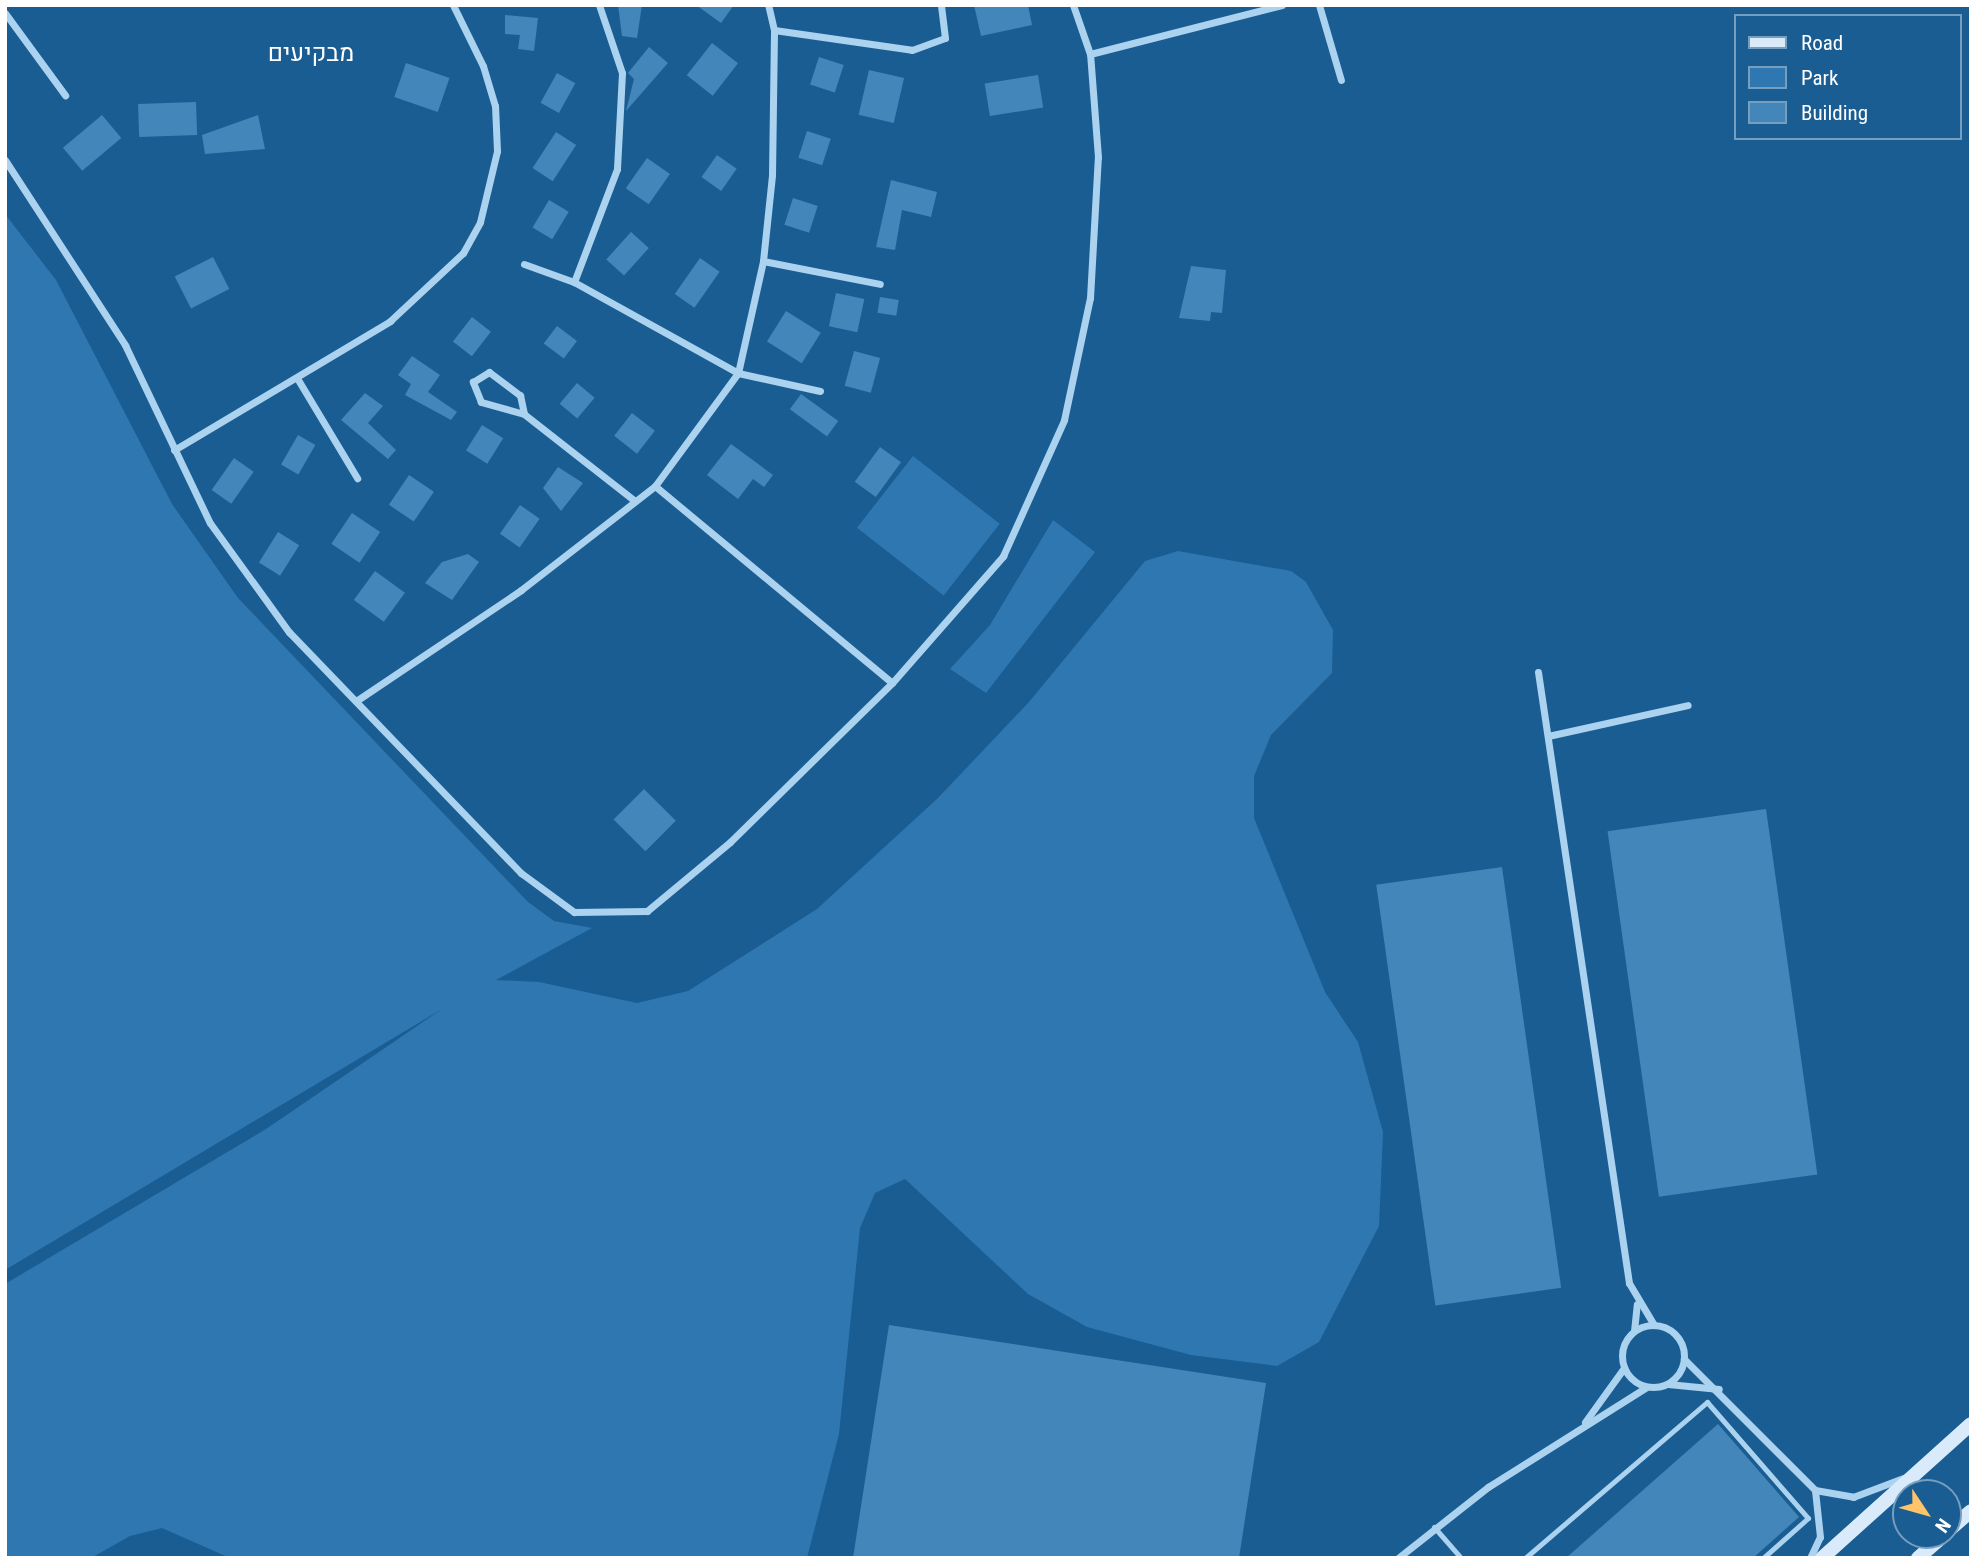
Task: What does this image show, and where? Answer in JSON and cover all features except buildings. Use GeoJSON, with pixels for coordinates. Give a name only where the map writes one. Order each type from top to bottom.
{"type":"FeatureCollection","features":[{"type":"Feature","properties":{"kind":"main road"},"geometry":{"type":"LineString","coordinates":[[1822,1558],[1971,1424]]}},
{"type":"Feature","properties":{"kind":"street"},"geometry":{"type":"LineString","coordinates":[[174,450],[298,378],[419,299],[463,253],[480,222],[497,150],[495,106],[453,5]]}},
{"type":"Feature","properties":{"kind":"street"},"geometry":{"type":"LineString","coordinates":[[574,282],[617,169],[622,73],[599,5]]}},
{"type":"Feature","properties":{"kind":"street"},"geometry":{"type":"LineString","coordinates":[[356,701],[521,590],[655,486],[738,373],[763,261],[774,30],[768,5]]}},
{"type":"Feature","properties":{"kind":"street"},"geometry":{"type":"LineString","coordinates":[[774,30],[912,50],[945,38],[941,5]]}},
{"type":"Feature","properties":{"kind":"street"},"geometry":{"type":"LineString","coordinates":[[5,160],[101,303],[174,450],[236,562],[289,632],[522,873],[574,912],[647,912],[730,842],[892,683],[1003,556],[1064,420],[1090,298],[1098,157],[1090,54],[1073,5]]}},
{"type":"Feature","properties":{"kind":"street"},"geometry":{"type":"LineString","coordinates":[[1090,54],[1282,5]]}},
{"type":"Feature","properties":{"kind":"street"},"geometry":{"type":"LineString","coordinates":[[1319,5],[1341,80]]}},
{"type":"Feature","properties":{"kind":"street"},"geometry":{"type":"LineString","coordinates":[[5,13],[65,95]]}},
{"type":"Feature","properties":{"kind":"street"},"geometry":{"type":"LineString","coordinates":[[763,261],[880,284]]}},
{"type":"Feature","properties":{"kind":"street"},"geometry":{"type":"LineString","coordinates":[[524,264],[574,282],[738,373],[820,391]]}},
{"type":"Feature","properties":{"kind":"street"},"geometry":{"type":"LineString","coordinates":[[524,414],[520,395],[489,372],[473,382],[481,402],[524,414],[635,501]]}},
{"type":"Feature","properties":{"kind":"street"},"geometry":{"type":"LineString","coordinates":[[298,378],[358,478]]}},
{"type":"Feature","properties":{"kind":"street"},"geometry":{"type":"LineString","coordinates":[[655,486],[892,683]]}},
{"type":"Feature","properties":{"kind":"street"},"geometry":{"type":"LineString","coordinates":[[1538,672],[1637,1304],[1634,1331],[1623,1348],[1624,1368],[1583,1426]]}},
{"type":"Feature","properties":{"kind":"street"},"geometry":{"type":"LineString","coordinates":[[1548,736],[1688,705]]}},
{"type":"Feature","properties":{"kind":"street"},"geometry":{"type":"LineString","coordinates":[[1637,1304],[1654,1325],[1680,1340],[1684,1359],[1720,1389],[1815,1490],[1821,1537],[1810,1558]]}},
{"type":"Feature","properties":{"kind":"street"},"geometry":{"type":"LineString","coordinates":[[1634,1331],[1654,1325]]}},
{"type":"Feature","properties":{"kind":"street"},"geometry":{"type":"LineString","coordinates":[[1667,1384],[1684,1359]]}},
{"type":"Feature","properties":{"kind":"street"},"geometry":{"type":"LineString","coordinates":[[1624,1368],[1647,1387]]}},
{"type":"Feature","properties":{"kind":"street"},"geometry":{"type":"LineString","coordinates":[[1398,1558],[1434,1527],[1583,1426],[1647,1387],[1667,1384],[1720,1389]]}},
{"type":"Feature","properties":{"kind":"street"},"geometry":{"type":"LineString","coordinates":[[1815,1490],[1873,1493],[1919,1470]]}},
{"type":"Feature","properties":{"kind":"lane"},"geometry":{"type":"LineString","coordinates":[[1525,1558],[1707,1402],[1808,1518],[1763,1558]]}},
{"type":"Feature","properties":{"kind":"lane"},"geometry":{"type":"LineString","coordinates":[[1434,1527],[1461,1558]]}},
{"type":"Feature","properties":{"kind":"green space"},"geometry":{"type":"Polygon","coordinates":[[[5,214],[56,280],[172,504],[238,598],[528,902],[554,921],[592,928],[496,980],[539,982],[637,1003],[688,991],[817,909],[938,798],[1029,702],[1145,561],[1178,551],[1291,571],[1306,582],[1333,630],[1332,673],[1271,735],[1254,776],[1254,818],[1325,992],[1358,1042],[1383,1132],[1379,1226],[1319,1342],[1277,1366],[1191,1355],[1087,1327],[1028,1294],[905,1179],[875,1193],[860,1228],[839,1434],[807,1558],[230,1558],[162,1528],[130,1536],[91,1558],[5,1558],[5,1284],[266,1129],[442,1009],[5,1270],[5,214]]]}},
{"type":"Feature","properties":{"kind":"green space"},"geometry":{"type":"Polygon","coordinates":[[[913,456],[1000,524],[944,595],[857,528],[913,456]]]}},
{"type":"Feature","properties":{"kind":"green space"},"geometry":{"type":"Polygon","coordinates":[[[1053,520],[1095,552],[986,693],[950,669],[990,625],[1053,520]]]}},
{"type":"Feature","properties":{"kind":"district","name":"מבקיעים"},"geometry":{"type":"Point","coordinates":[311,54]}}]}
